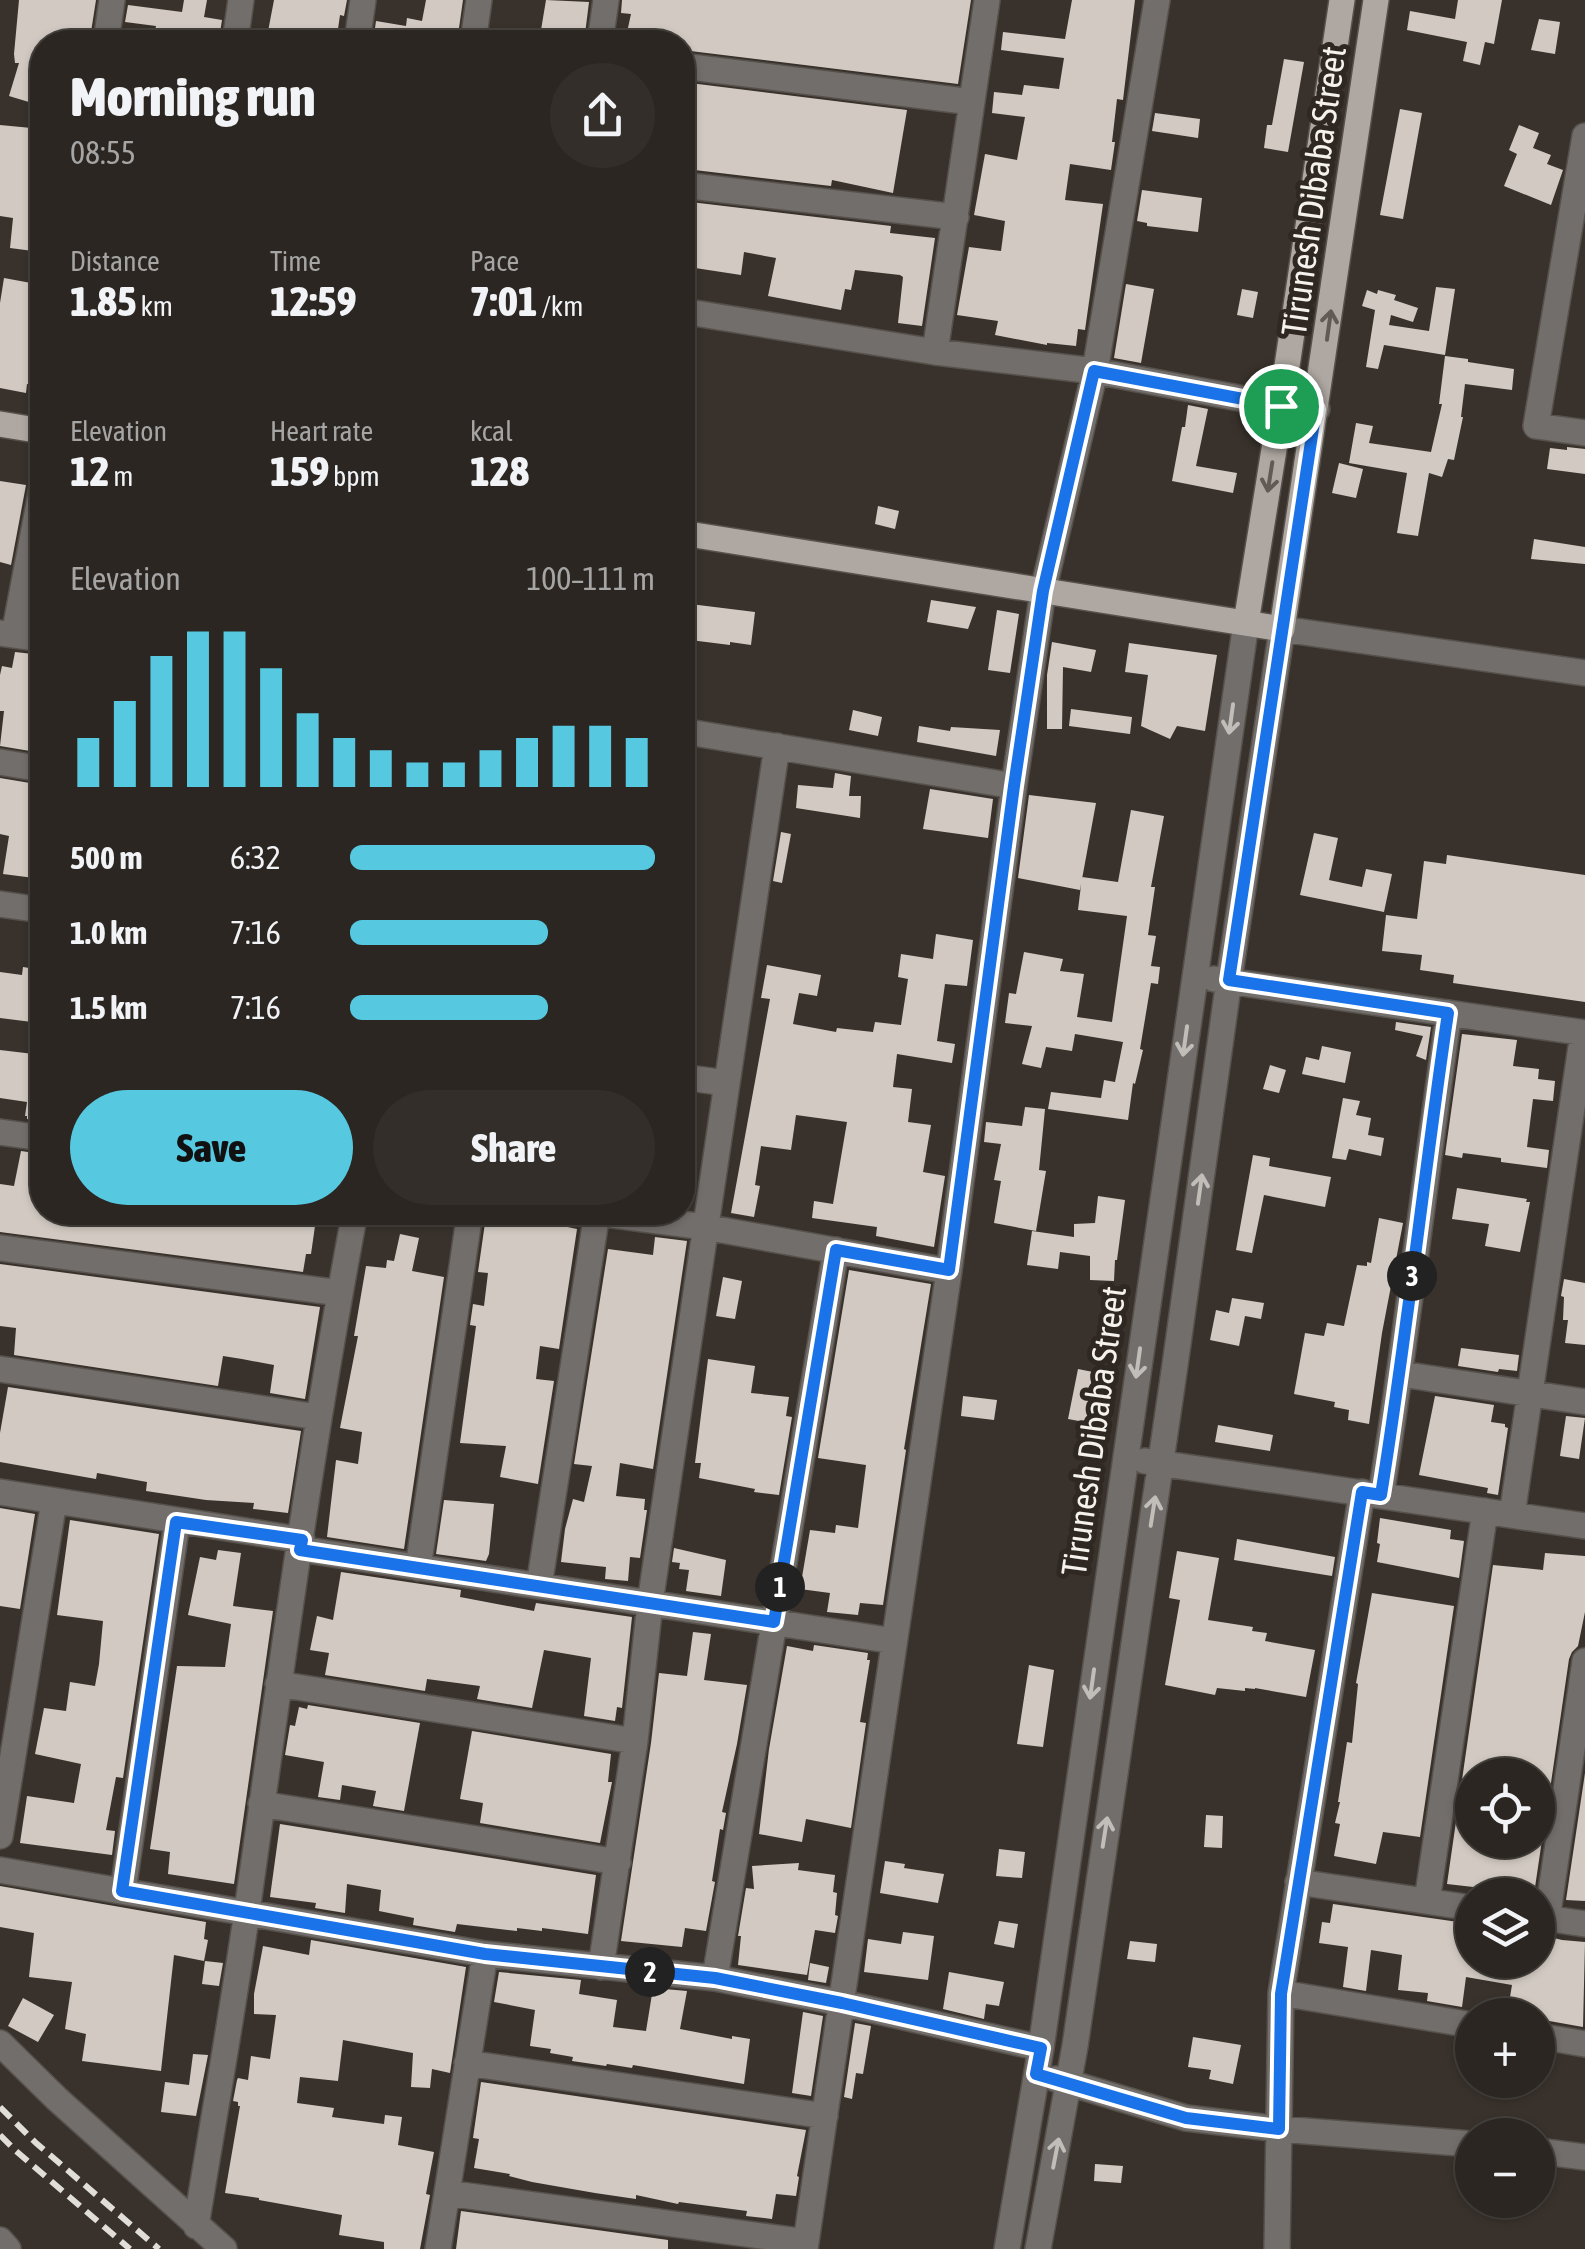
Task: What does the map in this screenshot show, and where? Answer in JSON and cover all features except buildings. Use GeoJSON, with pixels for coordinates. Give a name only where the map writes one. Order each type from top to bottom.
{"type":"FeatureCollection","features":[{"type":"Feature","properties":{"kind":"main road","name":"Tirunesh Dibaba Street"},"geometry":{"type":"LineString","coordinates":[[1246,623],[1342,0]]}},
{"type":"Feature","properties":{"kind":"main road","name":"Tirunesh Dibaba Street"},"geometry":{"type":"LineString","coordinates":[[1282,628],[1376,0]]}},
{"type":"Feature","properties":{"kind":"main road"},"geometry":{"type":"LineString","coordinates":[[0,424],[30,429]]}},
{"type":"Feature","properties":{"kind":"main road"},"geometry":{"type":"LineString","coordinates":[[695,535],[1282,628]]}},
{"type":"Feature","properties":{"kind":"street"},"geometry":{"type":"LineString","coordinates":[[108,30],[112,0]]}},
{"type":"Feature","properties":{"kind":"street"},"geometry":{"type":"LineString","coordinates":[[237,30],[241,0]]}},
{"type":"Feature","properties":{"kind":"street"},"geometry":{"type":"LineString","coordinates":[[358,30],[363,0]]}},
{"type":"Feature","properties":{"kind":"street"},"geometry":{"type":"LineString","coordinates":[[475,30],[479,0]]}},
{"type":"Feature","properties":{"kind":"street"},"geometry":{"type":"LineString","coordinates":[[602,30],[606,0]]}},
{"type":"Feature","properties":{"kind":"street"},"geometry":{"type":"LineString","coordinates":[[934,352],[987,0]]}},
{"type":"Feature","properties":{"kind":"street"},"geometry":{"type":"LineString","coordinates":[[447,2193],[806,2245],[949,1270],[1043,591],[1094,371],[1157,0]]}},
{"type":"Feature","properties":{"kind":"street"},"geometry":{"type":"LineString","coordinates":[[695,68],[972,102]]}},
{"type":"Feature","properties":{"kind":"street"},"geometry":{"type":"LineString","coordinates":[[1585,136],[1536,426],[1585,433]]}},
{"type":"Feature","properties":{"kind":"street"},"geometry":{"type":"LineString","coordinates":[[695,187],[956,217]]}},
{"type":"Feature","properties":{"kind":"street"},"geometry":{"type":"LineString","coordinates":[[695,313],[934,352],[1094,371],[1316,409]]}},
{"type":"Feature","properties":{"kind":"street"},"geometry":{"type":"LineString","coordinates":[[7,634],[30,538]]}},
{"type":"Feature","properties":{"kind":"street","name":"Tirunesh Dibaba Street"},"geometry":{"type":"LineString","coordinates":[[1007,2249],[1041,2048],[1246,623]]}},
{"type":"Feature","properties":{"kind":"street"},"geometry":{"type":"LineString","coordinates":[[1282,628],[1585,673]]}},
{"type":"Feature","properties":{"kind":"street","name":"Tirunesh Dibaba Street"},"geometry":{"type":"LineString","coordinates":[[1038,2249],[1069,2082],[1282,628]]}},
{"type":"Feature","properties":{"kind":"street"},"geometry":{"type":"LineString","coordinates":[[695,734],[1014,786]]}},
{"type":"Feature","properties":{"kind":"street"},"geometry":{"type":"LineString","coordinates":[[601,1967],[635,1742],[650,1603],[776,746]]}},
{"type":"Feature","properties":{"kind":"street"},"geometry":{"type":"LineString","coordinates":[[0,762],[30,766]]}},
{"type":"Feature","properties":{"kind":"street"},"geometry":{"type":"LineString","coordinates":[[0,904],[30,908]]}},
{"type":"Feature","properties":{"kind":"street"},"geometry":{"type":"LineString","coordinates":[[1194,977],[1584,1033],[1512,1515]]}},
{"type":"Feature","properties":{"kind":"street"},"geometry":{"type":"LineString","coordinates":[[1277,2249],[1281,1994],[1298,1882],[1371,1494],[1401,1374],[1448,1013]]}},
{"type":"Feature","properties":{"kind":"street"},"geometry":{"type":"LineString","coordinates":[[695,1079],[726,1083]]}},
{"type":"Feature","properties":{"kind":"street"},"geometry":{"type":"LineString","coordinates":[[0,1132],[30,1136]]}},
{"type":"Feature","properties":{"kind":"street"},"geometry":{"type":"LineString","coordinates":[[196,2226],[318,1418],[353,1225]]}},
{"type":"Feature","properties":{"kind":"street"},"geometry":{"type":"LineString","coordinates":[[418,1568],[468,1225]]}},
{"type":"Feature","properties":{"kind":"street"},"geometry":{"type":"LineString","coordinates":[[539,1586],[592,1225]]}},
{"type":"Feature","properties":{"kind":"street"},"geometry":{"type":"LineString","coordinates":[[683,1225],[949,1270]]}},
{"type":"Feature","properties":{"kind":"street"},"geometry":{"type":"LineString","coordinates":[[0,1248],[340,1294]]}},
{"type":"Feature","properties":{"kind":"street"},"geometry":{"type":"LineString","coordinates":[[715,1978],[836,1250]]}},
{"type":"Feature","properties":{"kind":"street"},"geometry":{"type":"LineString","coordinates":[[0,1369],[318,1418]]}},
{"type":"Feature","properties":{"kind":"street"},"geometry":{"type":"LineString","coordinates":[[1401,1374],[1585,1402]]}},
{"type":"Feature","properties":{"kind":"street"},"geometry":{"type":"LineString","coordinates":[[1124,1458],[1585,1526]]}},
{"type":"Feature","properties":{"kind":"street"},"geometry":{"type":"LineString","coordinates":[[0,1492],[418,1568],[894,1641]]}},
{"type":"Feature","properties":{"kind":"street"},"geometry":{"type":"LineString","coordinates":[[0,1836],[54,1502]]}},
{"type":"Feature","properties":{"kind":"street"},"geometry":{"type":"LineString","coordinates":[[1427,1901],[1485,1511]]}},
{"type":"Feature","properties":{"kind":"street"},"geometry":{"type":"LineString","coordinates":[[122,1891],[176,1522]]}},
{"type":"Feature","properties":{"kind":"street"},"geometry":{"type":"LineString","coordinates":[[1549,1878],[1585,1660]]}},
{"type":"Feature","properties":{"kind":"street"},"geometry":{"type":"LineString","coordinates":[[278,1684],[635,1742]]}},
{"type":"Feature","properties":{"kind":"street"},"geometry":{"type":"LineString","coordinates":[[261,1804],[618,1862]]}},
{"type":"Feature","properties":{"kind":"street"},"geometry":{"type":"LineString","coordinates":[[0,1870],[485,1954],[715,1978],[1041,2048]]}},
{"type":"Feature","properties":{"kind":"street"},"geometry":{"type":"LineString","coordinates":[[1298,1882],[1455,1905]]}},
{"type":"Feature","properties":{"kind":"street"},"geometry":{"type":"LineString","coordinates":[[1555,1920],[1585,1924]]}},
{"type":"Feature","properties":{"kind":"street"},"geometry":{"type":"LineString","coordinates":[[438,2249],[485,1954]]}},
{"type":"Feature","properties":{"kind":"street"},"geometry":{"type":"LineString","coordinates":[[1281,1994],[1455,2022]]}},
{"type":"Feature","properties":{"kind":"street"},"geometry":{"type":"LineString","coordinates":[[1555,2039],[1585,2044]]}},
{"type":"Feature","properties":{"kind":"street"},"geometry":{"type":"LineString","coordinates":[[0,2043],[56,2099],[224,2249]]}},
{"type":"Feature","properties":{"kind":"street"},"geometry":{"type":"LineString","coordinates":[[467,2063],[825,2116]]}},
{"type":"Feature","properties":{"kind":"street"},"geometry":{"type":"LineString","coordinates":[[1036,2074],[1186,2118],[1455,2143]]}},
{"type":"Feature","properties":{"kind":"street"},"geometry":{"type":"LineString","coordinates":[[1555,2153],[1585,2157]]}},
{"type":"Feature","properties":{"kind":"street"},"geometry":{"type":"LineString","coordinates":[[0,2240],[8,2249]]}},
{"type":"Feature","properties":{"kind":"railway"},"geometry":{"type":"LineString","coordinates":[[0,2107],[159,2249]]}},
{"type":"Feature","properties":{"kind":"railway"},"geometry":{"type":"LineString","coordinates":[[0,2135],[130,2249]]}},
{"type":"Feature","properties":{"kind":"route"},"geometry":{"type":"LineString","coordinates":[[1094,371],[1281,406],[1316,409],[1229,980],[1448,1013],[1401,1374],[1381,1495],[1362,1492],[1281,1994],[1279,2129],[1186,2118],[1036,2074],[1041,2048],[842,2003],[715,1978],[485,1954],[122,1891],[176,1522],[302,1540],[300,1550],[774,1622],[836,1250],[949,1270],[1043,591],[1094,371]]}}]}
